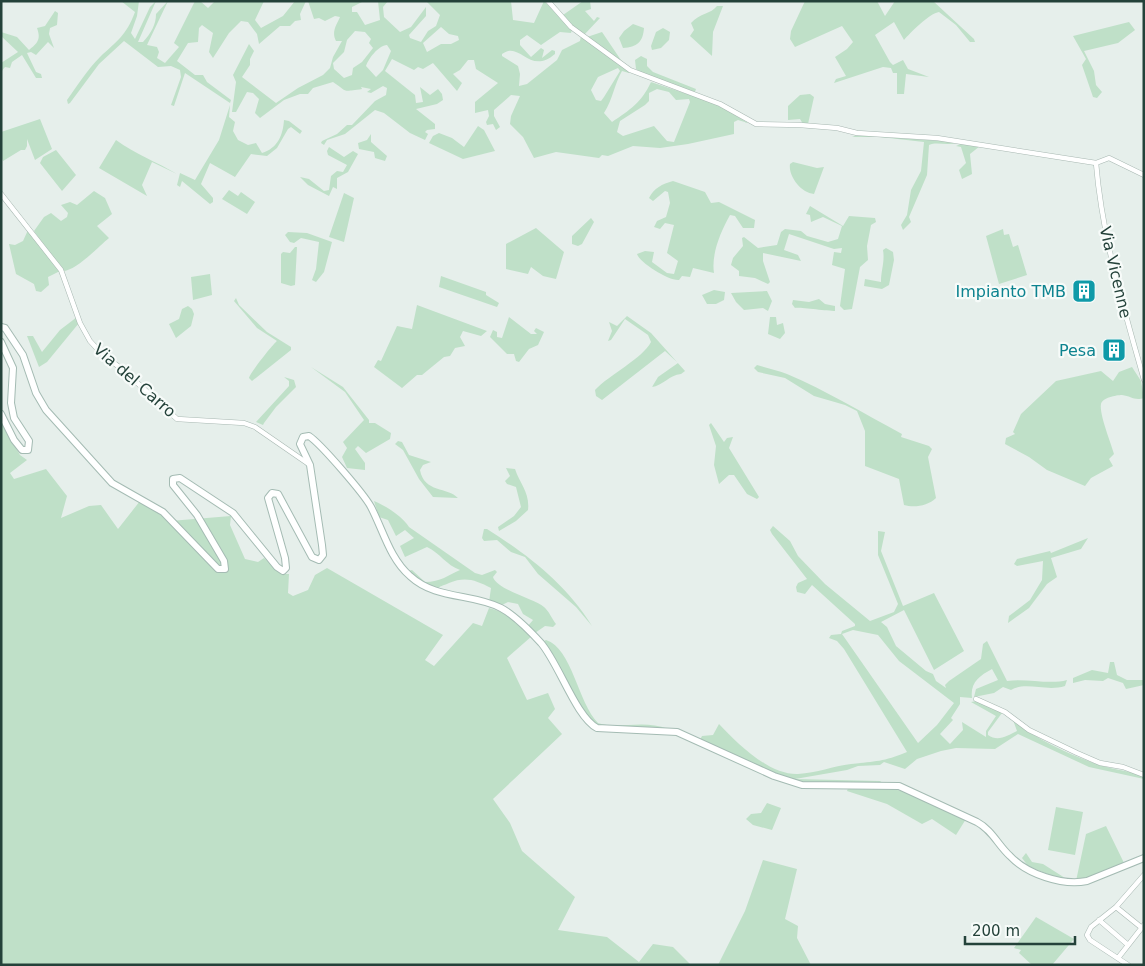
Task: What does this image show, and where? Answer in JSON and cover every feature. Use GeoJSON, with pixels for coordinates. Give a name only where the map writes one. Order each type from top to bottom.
{"type":"FeatureCollection","features":[{"type":"Feature","properties":{"kind":"main road"},"geometry":{"type":"LineString","coordinates":[[1,327],[6,330],[23,355],[40,402],[96,467],[112,483],[163,512],[218,569],[225,569],[224,561],[197,514],[173,485],[173,479],[180,478],[227,507],[278,569],[283,571],[286,568],[285,558],[268,498],[272,493],[281,497],[312,557],[319,560],[322,555],[310,465],[300,444],[302,438],[306,436],[311,437],[369,503],[396,560],[409,575],[436,592],[492,604],[513,616],[547,650],[583,714],[590,724],[597,728],[677,732],[774,776],[802,785],[899,786],[978,822],[987,829],[1014,860],[1058,880],[1077,883],[1087,881],[1144,858]]}},
{"type":"Feature","properties":{"kind":"main road"},"geometry":{"type":"LineString","coordinates":[[1,342],[13,368],[11,399],[14,418],[29,441],[28,450],[22,450],[17,445],[1,414]]}},
{"type":"Feature","properties":{"kind":"street"},"geometry":{"type":"LineString","coordinates":[[548,1],[571,27],[630,70],[720,104],[756,124],[800,125],[838,128],[858,133],[937,138],[1038,156],[1096,163],[1109,158],[1144,175]]}},
{"type":"Feature","properties":{"kind":"street","name":"Via Vicenne"},"geometry":{"type":"LineString","coordinates":[[1096,163],[1099,198],[1113,264],[1144,380]]}},
{"type":"Feature","properties":{"kind":"street","name":"Via del Carro"},"geometry":{"type":"LineString","coordinates":[[1,194],[61,270],[80,323],[90,341],[101,353],[123,370],[177,419],[244,423],[255,427],[310,465]]}},
{"type":"Feature","properties":{"kind":"street"},"geometry":{"type":"LineString","coordinates":[[976,700],[1005,712],[1029,730],[1077,754],[1100,763],[1123,767],[1144,775]]}},
{"type":"Feature","properties":{"kind":"street"},"geometry":{"type":"LineString","coordinates":[[1128,965],[1090,940],[1087,935],[1091,927],[1116,907],[1144,875]]}},
{"type":"Feature","properties":{"kind":"street"},"geometry":{"type":"LineString","coordinates":[[1139,881],[1144,886]]}},
{"type":"Feature","properties":{"kind":"street"},"geometry":{"type":"LineString","coordinates":[[1116,907],[1143,928],[1118,958]]}},
{"type":"Feature","properties":{"kind":"street"},"geometry":{"type":"LineString","coordinates":[[1099,920],[1128,945]]}},
{"type":"Feature","properties":{"kind":"green space"},"geometry":{"type":"Polygon","coordinates":[[[121,1],[139,1],[137,16],[131,33],[135,39],[150,7],[156,1],[138,42],[143,42],[152,29],[156,14],[168,1],[147,45],[157,47],[159,52],[157,58],[165,63],[179,47],[174,43],[195,1],[200,1],[208,8],[215,1],[264,1],[255,20],[261,28],[283,16],[295,1],[306,1],[300,14],[301,20],[295,21],[290,26],[280,26],[259,44],[257,34],[248,22],[241,21],[229,33],[213,58],[209,52],[213,33],[202,25],[199,28],[198,42],[188,43],[177,61],[195,75],[203,75],[207,82],[231,100],[230,103],[185,73],[174,106],[171,105],[181,77],[180,70],[171,66],[158,67],[124,41],[99,64],[68,104],[67,100],[86,73],[120,38],[132,20],[135,12],[121,1]]]}},
{"type":"Feature","properties":{"kind":"green space"},"geometry":{"type":"Polygon","coordinates":[[[308,1],[364,1],[352,7],[352,12],[357,12],[365,25],[380,20],[378,1],[388,1],[383,7],[384,17],[400,32],[411,27],[426,7],[426,16],[409,35],[410,38],[421,42],[428,31],[436,26],[440,15],[426,1],[511,1],[513,20],[534,23],[544,1],[572,30],[571,33],[560,32],[541,45],[527,35],[520,40],[520,45],[531,57],[541,48],[544,50],[542,58],[552,50],[555,51],[555,54],[546,60],[532,60],[514,51],[502,54],[502,56],[518,66],[520,74],[519,86],[527,84],[557,60],[562,50],[580,41],[581,35],[584,38],[602,32],[629,72],[622,71],[604,113],[612,122],[630,109],[644,95],[651,82],[717,104],[748,123],[738,120],[734,122],[734,134],[688,144],[660,148],[633,146],[608,156],[602,155],[599,158],[556,152],[534,158],[523,137],[510,124],[511,116],[520,96],[511,95],[494,110],[494,116],[500,127],[496,130],[493,124],[487,125],[488,110],[475,113],[475,102],[498,83],[476,69],[474,60],[468,60],[460,70],[453,74],[462,83],[457,91],[433,63],[423,69],[418,67],[414,70],[392,59],[385,71],[415,95],[416,103],[423,102],[420,87],[430,95],[438,89],[442,94],[443,100],[437,104],[416,109],[435,124],[435,129],[425,132],[428,134],[425,140],[410,133],[384,113],[375,110],[345,134],[327,140],[324,145],[321,143],[337,134],[347,125],[352,125],[375,101],[386,95],[387,88],[383,86],[371,93],[367,92],[371,89],[361,87],[362,89],[345,90],[333,82],[313,88],[308,94],[300,94],[284,100],[260,118],[255,113],[259,99],[253,93],[247,92],[236,112],[232,112],[236,82],[233,75],[249,44],[254,51],[250,59],[250,65],[242,77],[276,103],[298,88],[323,75],[330,68],[333,57],[342,41],[336,41],[334,34],[340,17],[335,16],[325,21],[319,18],[314,19],[308,1]],[[441,27],[423,43],[427,52],[441,44],[451,44],[459,40],[458,36],[449,34],[441,27]],[[355,31],[347,40],[344,52],[333,63],[334,69],[344,78],[352,75],[353,68],[362,62],[373,48],[369,43],[371,39],[365,32],[355,31]],[[387,45],[374,53],[366,66],[376,77],[383,70],[391,51],[387,45]],[[618,68],[598,77],[591,90],[596,100],[601,101],[620,71],[618,68]],[[657,89],[649,93],[649,101],[620,121],[617,132],[623,136],[654,126],[667,141],[674,142],[690,102],[689,99],[676,100],[669,92],[657,89]]]}},
{"type":"Feature","properties":{"kind":"green space"},"geometry":{"type":"Polygon","coordinates":[[[583,1],[590,1],[591,9],[585,11],[594,21],[597,17],[600,18],[584,35],[572,27],[563,15],[583,1]]]}},
{"type":"Feature","properties":{"kind":"green space"},"geometry":{"type":"Polygon","coordinates":[[[805,1],[877,1],[885,16],[895,1],[933,1],[975,42],[970,42],[956,25],[939,12],[926,19],[904,40],[894,22],[875,35],[890,62],[893,65],[903,60],[908,69],[929,77],[906,74],[904,94],[897,94],[897,73],[893,73],[891,68],[883,67],[834,83],[836,79],[846,76],[835,57],[847,49],[853,42],[842,26],[795,47],[790,39],[791,31],[805,1]]]}},
{"type":"Feature","properties":{"kind":"green space"},"geometry":{"type":"Polygon","coordinates":[[[717,6],[723,6],[713,32],[712,56],[690,36],[694,30],[691,23],[717,6]]]}},
{"type":"Feature","properties":{"kind":"green space"},"geometry":{"type":"Polygon","coordinates":[[[55,11],[58,13],[57,25],[50,28],[49,34],[54,48],[48,42],[36,55],[31,52],[27,53],[36,72],[41,74],[42,78],[36,78],[22,55],[12,62],[10,68],[5,67],[1,72],[1,63],[18,52],[1,36],[1,32],[17,37],[29,50],[38,40],[37,28],[45,26],[55,11]]]}},
{"type":"Feature","properties":{"kind":"green space"},"geometry":{"type":"Polygon","coordinates":[[[1129,22],[1135,30],[1118,43],[1084,51],[1094,71],[1096,85],[1102,92],[1097,98],[1093,97],[1082,65],[1086,59],[1073,36],[1129,22]]]}},
{"type":"Feature","properties":{"kind":"green space"},"geometry":{"type":"Polygon","coordinates":[[[633,24],[644,28],[641,40],[636,45],[623,48],[619,38],[633,24]]]}},
{"type":"Feature","properties":{"kind":"green space"},"geometry":{"type":"Polygon","coordinates":[[[663,28],[670,32],[669,40],[661,48],[652,50],[651,46],[656,32],[663,28]]]}},
{"type":"Feature","properties":{"kind":"green space"},"geometry":{"type":"Polygon","coordinates":[[[641,56],[647,59],[647,66],[653,72],[696,89],[695,92],[646,76],[636,69],[635,60],[641,56]]]}},
{"type":"Feature","properties":{"kind":"green space"},"geometry":{"type":"Polygon","coordinates":[[[810,94],[814,97],[808,124],[803,124],[800,119],[788,120],[788,106],[800,95],[810,94]]]}},
{"type":"Feature","properties":{"kind":"green space"},"geometry":{"type":"Polygon","coordinates":[[[230,105],[229,117],[235,122],[233,131],[238,140],[248,145],[256,143],[262,153],[272,148],[279,140],[284,120],[289,121],[302,131],[300,134],[291,127],[288,129],[277,148],[267,156],[251,154],[235,177],[210,163],[201,184],[213,198],[213,202],[210,204],[182,181],[180,187],[177,185],[180,173],[195,180],[219,140],[230,105]]]}},
{"type":"Feature","properties":{"kind":"green space"},"geometry":{"type":"Polygon","coordinates":[[[40,119],[52,149],[35,160],[27,139],[25,150],[21,150],[3,161],[1,157],[1,132],[40,119]]]}},
{"type":"Feature","properties":{"kind":"green space"},"geometry":{"type":"Polygon","coordinates":[[[478,126],[484,130],[495,151],[463,159],[429,143],[433,136],[439,133],[452,138],[464,147],[478,126]]]}},
{"type":"Feature","properties":{"kind":"green space"},"geometry":{"type":"Polygon","coordinates":[[[371,134],[371,142],[387,156],[385,161],[375,158],[374,152],[359,149],[358,143],[367,140],[371,134]]]}},
{"type":"Feature","properties":{"kind":"green space"},"geometry":{"type":"Polygon","coordinates":[[[857,135],[957,142],[929,145],[927,175],[909,217],[911,222],[903,230],[901,225],[907,215],[911,190],[921,171],[924,142],[880,137],[852,137],[857,135]]]}},
{"type":"Feature","properties":{"kind":"green space"},"geometry":{"type":"Polygon","coordinates":[[[116,140],[177,174],[152,162],[142,185],[147,196],[99,168],[116,140]]]}},
{"type":"Feature","properties":{"kind":"green space"},"geometry":{"type":"Polygon","coordinates":[[[963,143],[980,146],[970,154],[972,174],[962,179],[959,170],[966,163],[961,147],[956,146],[963,143]]]}},
{"type":"Feature","properties":{"kind":"green space"},"geometry":{"type":"Polygon","coordinates":[[[329,147],[344,157],[353,151],[358,154],[348,172],[337,178],[337,189],[333,187],[329,196],[308,185],[300,177],[309,179],[324,191],[329,190],[331,176],[337,171],[343,172],[347,165],[328,155],[329,147]]]}},
{"type":"Feature","properties":{"kind":"green space"},"geometry":{"type":"Polygon","coordinates":[[[56,150],[76,175],[62,191],[40,163],[43,157],[56,150]]]}},
{"type":"Feature","properties":{"kind":"green space"},"geometry":{"type":"Polygon","coordinates":[[[793,162],[817,168],[824,167],[814,194],[804,191],[793,179],[790,164],[793,162]]]}},
{"type":"Feature","properties":{"kind":"green space"},"geometry":{"type":"Polygon","coordinates":[[[673,181],[705,192],[711,203],[719,202],[755,220],[754,228],[743,228],[735,216],[730,215],[720,235],[715,251],[714,273],[693,268],[690,277],[682,276],[679,280],[674,280],[662,275],[643,262],[637,254],[645,251],[654,252],[652,262],[667,273],[674,274],[678,261],[667,253],[674,225],[665,223],[660,229],[654,227],[657,221],[666,217],[670,203],[668,192],[665,191],[653,201],[649,198],[659,187],[673,181]]]}},
{"type":"Feature","properties":{"kind":"green space"},"geometry":{"type":"Polygon","coordinates":[[[229,190],[238,196],[241,192],[255,202],[247,214],[222,199],[229,190]]]}},
{"type":"Feature","properties":{"kind":"green space"},"geometry":{"type":"Polygon","coordinates":[[[94,191],[105,198],[112,214],[97,226],[109,238],[73,268],[62,271],[34,231],[44,217],[51,213],[61,221],[67,217],[68,213],[61,205],[70,202],[77,205],[94,191]]]}},
{"type":"Feature","properties":{"kind":"green space"},"geometry":{"type":"Polygon","coordinates":[[[344,193],[354,198],[344,242],[329,237],[344,193]]]}},
{"type":"Feature","properties":{"kind":"green space"},"geometry":{"type":"Polygon","coordinates":[[[810,206],[843,226],[849,216],[875,218],[876,222],[871,225],[867,246],[868,260],[860,267],[852,309],[844,310],[840,306],[845,269],[832,265],[834,252],[841,253],[842,248],[834,249],[789,234],[784,250],[798,255],[801,261],[763,253],[763,261],[770,282],[768,284],[755,278],[739,276],[739,271],[731,265],[733,258],[743,246],[742,238],[744,237],[758,248],[777,245],[781,232],[785,229],[801,231],[807,236],[828,242],[838,239],[842,226],[823,217],[811,222],[810,215],[806,214],[810,206]]]}},
{"type":"Feature","properties":{"kind":"green space"},"geometry":{"type":"Polygon","coordinates":[[[591,218],[594,222],[582,244],[578,246],[572,244],[572,236],[591,218]]]}},
{"type":"Feature","properties":{"kind":"green space"},"geometry":{"type":"Polygon","coordinates":[[[536,228],[564,252],[556,279],[543,276],[531,267],[528,274],[506,269],[506,244],[536,228]]]}},
{"type":"Feature","properties":{"kind":"green space"},"geometry":{"type":"Polygon","coordinates":[[[1003,229],[1004,235],[1009,234],[1013,247],[1018,245],[1027,275],[999,284],[986,236],[1003,229]]]}},
{"type":"Feature","properties":{"kind":"green space"},"geometry":{"type":"Polygon","coordinates":[[[28,230],[60,271],[48,277],[49,285],[41,292],[36,291],[34,284],[16,274],[9,244],[15,245],[23,241],[28,230]]]}},
{"type":"Feature","properties":{"kind":"green space"},"geometry":{"type":"Polygon","coordinates":[[[288,232],[307,233],[332,242],[324,272],[316,282],[312,280],[316,269],[319,242],[301,238],[294,243],[290,242],[285,235],[288,232]]]}},
{"type":"Feature","properties":{"kind":"green space"},"geometry":{"type":"Polygon","coordinates":[[[297,247],[295,285],[291,286],[281,283],[281,254],[283,252],[290,253],[297,247]]]}},
{"type":"Feature","properties":{"kind":"green space"},"geometry":{"type":"Polygon","coordinates":[[[886,248],[893,252],[894,260],[889,285],[882,289],[864,286],[865,279],[881,282],[883,250],[886,248]]]}},
{"type":"Feature","properties":{"kind":"green space"},"geometry":{"type":"Polygon","coordinates":[[[210,274],[212,295],[193,300],[191,277],[210,274]]]}},
{"type":"Feature","properties":{"kind":"green space"},"geometry":{"type":"Polygon","coordinates":[[[441,276],[486,292],[486,295],[499,303],[497,307],[439,287],[441,276]]]}},
{"type":"Feature","properties":{"kind":"green space"},"geometry":{"type":"Polygon","coordinates":[[[714,290],[725,292],[724,300],[716,304],[707,304],[702,295],[714,290]]]}},
{"type":"Feature","properties":{"kind":"green space"},"geometry":{"type":"Polygon","coordinates":[[[767,291],[772,301],[768,311],[763,308],[744,310],[731,293],[767,291]]]}},
{"type":"Feature","properties":{"kind":"green space"},"geometry":{"type":"Polygon","coordinates":[[[236,298],[239,305],[267,332],[291,347],[291,350],[252,381],[249,378],[250,375],[277,341],[257,328],[234,301],[236,298]]]}},
{"type":"Feature","properties":{"kind":"green space"},"geometry":{"type":"Polygon","coordinates":[[[819,299],[825,304],[835,306],[835,311],[795,308],[792,304],[793,300],[809,302],[819,299]]]}},
{"type":"Feature","properties":{"kind":"green space"},"geometry":{"type":"Polygon","coordinates":[[[417,305],[487,331],[481,336],[463,331],[460,337],[465,346],[455,348],[450,356],[444,357],[422,375],[417,375],[402,388],[374,367],[378,360],[381,361],[397,326],[412,329],[417,305]]]}},
{"type":"Feature","properties":{"kind":"green space"},"geometry":{"type":"Polygon","coordinates":[[[188,306],[194,314],[191,326],[176,338],[169,324],[179,319],[182,309],[188,306]]]}},
{"type":"Feature","properties":{"kind":"green space"},"geometry":{"type":"Polygon","coordinates":[[[627,316],[651,333],[677,362],[665,351],[602,400],[596,396],[595,390],[641,354],[651,342],[648,335],[625,319],[611,340],[608,341],[612,331],[609,322],[617,326],[627,316]]]}},
{"type":"Feature","properties":{"kind":"green space"},"geometry":{"type":"Polygon","coordinates":[[[77,317],[79,323],[47,362],[39,367],[27,336],[33,336],[42,352],[60,330],[77,317]]]}},
{"type":"Feature","properties":{"kind":"green space"},"geometry":{"type":"Polygon","coordinates":[[[509,317],[531,334],[537,334],[534,331],[536,328],[544,332],[538,345],[529,349],[519,362],[516,361],[514,354],[507,354],[490,337],[493,330],[497,332],[497,337],[502,338],[509,317]]]}},
{"type":"Feature","properties":{"kind":"green space"},"geometry":{"type":"Polygon","coordinates":[[[770,317],[776,317],[777,325],[783,323],[785,333],[780,339],[768,334],[770,317]]]}},
{"type":"Feature","properties":{"kind":"green space"},"geometry":{"type":"Polygon","coordinates":[[[678,363],[685,371],[652,387],[658,377],[678,363]]]}},
{"type":"Feature","properties":{"kind":"green space"},"geometry":{"type":"Polygon","coordinates":[[[757,365],[802,381],[902,434],[901,437],[929,446],[932,449],[928,457],[936,498],[921,506],[904,505],[899,479],[865,466],[865,431],[857,411],[845,405],[814,396],[785,378],[758,372],[754,368],[757,365]]]}},
{"type":"Feature","properties":{"kind":"green space"},"geometry":{"type":"Polygon","coordinates":[[[311,367],[343,387],[369,420],[369,423],[375,423],[391,433],[390,439],[366,453],[358,446],[355,449],[365,463],[365,470],[347,468],[342,457],[347,448],[343,442],[364,420],[345,392],[311,367]]]}},
{"type":"Feature","properties":{"kind":"green space"},"geometry":{"type":"Polygon","coordinates":[[[1132,367],[1141,381],[1144,398],[1138,399],[1119,395],[1110,397],[1102,402],[1102,414],[1114,454],[1109,459],[1113,466],[1091,478],[1085,486],[1047,470],[1029,457],[1005,444],[1006,438],[1015,434],[1013,432],[1021,414],[1056,381],[1101,371],[1113,381],[1119,372],[1132,367]]]}},
{"type":"Feature","properties":{"kind":"green space"},"geometry":{"type":"Polygon","coordinates":[[[284,377],[294,380],[296,387],[276,407],[263,425],[256,422],[289,386],[289,381],[284,377]]]}},
{"type":"Feature","properties":{"kind":"green space"},"geometry":{"type":"Polygon","coordinates":[[[1,422],[20,455],[27,460],[10,473],[14,479],[46,469],[67,496],[61,518],[89,506],[101,505],[118,529],[140,501],[170,521],[231,516],[230,525],[245,559],[258,562],[264,558],[282,574],[289,574],[288,593],[293,596],[308,590],[315,575],[327,568],[443,635],[425,660],[434,666],[473,623],[482,626],[489,608],[507,615],[532,636],[507,658],[527,700],[548,693],[555,709],[548,718],[562,734],[493,799],[510,823],[522,851],[575,897],[558,930],[607,937],[639,962],[653,944],[673,947],[691,965],[1,965],[1,422]]]}},
{"type":"Feature","properties":{"kind":"green space"},"geometry":{"type":"Polygon","coordinates":[[[711,423],[724,442],[727,438],[733,437],[729,448],[759,497],[757,499],[747,494],[734,475],[729,475],[719,484],[714,465],[716,446],[709,425],[711,423]]]}},
{"type":"Feature","properties":{"kind":"green space"},"geometry":{"type":"Polygon","coordinates":[[[398,441],[402,442],[409,455],[431,462],[423,465],[420,470],[426,483],[458,498],[433,497],[419,479],[403,450],[395,444],[398,441]]]}},
{"type":"Feature","properties":{"kind":"green space"},"geometry":{"type":"Polygon","coordinates":[[[506,468],[515,469],[528,499],[528,510],[516,521],[499,531],[498,527],[514,516],[521,507],[516,487],[507,484],[505,481],[510,476],[506,468]]]}},
{"type":"Feature","properties":{"kind":"green space"},"geometry":{"type":"Polygon","coordinates":[[[374,501],[393,512],[409,527],[475,573],[482,575],[495,570],[497,572],[493,577],[496,582],[544,607],[556,624],[553,627],[545,626],[535,633],[527,627],[533,620],[523,614],[518,604],[508,602],[500,606],[489,602],[491,588],[475,581],[465,579],[455,581],[440,587],[436,591],[426,586],[408,571],[412,570],[425,582],[431,582],[440,580],[460,570],[427,547],[405,557],[400,546],[414,538],[405,530],[396,536],[388,520],[379,517],[374,501]]]}},
{"type":"Feature","properties":{"kind":"green space"},"geometry":{"type":"Polygon","coordinates":[[[773,526],[790,541],[798,556],[825,584],[870,621],[894,612],[898,604],[878,555],[878,531],[885,532],[881,551],[903,606],[934,593],[964,651],[934,670],[904,610],[881,622],[887,627],[896,646],[926,671],[933,674],[936,681],[946,688],[945,685],[949,681],[981,659],[983,644],[987,641],[1007,681],[1053,682],[1067,680],[1065,686],[1058,688],[1023,686],[1011,690],[1003,687],[994,693],[974,697],[976,689],[998,680],[992,669],[976,680],[972,688],[972,698],[960,697],[960,704],[951,718],[953,720],[940,734],[950,744],[963,730],[962,722],[986,737],[986,731],[996,716],[971,702],[977,701],[1002,713],[988,732],[988,735],[992,737],[1002,738],[1017,731],[1013,720],[1040,739],[1071,754],[1097,764],[1144,776],[1144,779],[1089,767],[1018,734],[995,749],[956,748],[941,751],[917,759],[905,769],[884,762],[880,765],[858,766],[847,770],[795,779],[880,781],[883,783],[807,784],[786,779],[700,740],[702,736],[713,735],[719,724],[745,749],[765,764],[787,773],[798,774],[844,765],[879,761],[907,752],[844,649],[837,641],[829,638],[831,635],[841,634],[842,631],[855,626],[855,624],[812,585],[805,594],[797,592],[796,587],[798,583],[807,579],[770,530],[773,526]],[[853,630],[842,634],[918,743],[937,725],[954,703],[899,661],[878,635],[853,630]]]}},
{"type":"Feature","properties":{"kind":"green space"},"geometry":{"type":"Polygon","coordinates":[[[484,529],[487,529],[517,549],[545,572],[570,597],[592,626],[576,607],[538,574],[525,557],[511,552],[497,540],[484,541],[482,538],[484,529]]]}},
{"type":"Feature","properties":{"kind":"green space"},"geometry":{"type":"Polygon","coordinates":[[[1088,538],[1081,549],[1051,558],[1057,577],[1047,584],[1029,608],[1008,623],[1009,616],[1030,600],[1042,580],[1043,561],[1017,566],[1014,564],[1017,559],[1050,551],[1051,553],[1088,538]]]}},
{"type":"Feature","properties":{"kind":"green space"},"geometry":{"type":"Polygon","coordinates":[[[546,640],[555,645],[569,665],[585,703],[598,723],[606,725],[649,725],[668,729],[600,728],[588,720],[554,657],[542,642],[546,640]]]}},
{"type":"Feature","properties":{"kind":"green space"},"geometry":{"type":"Polygon","coordinates":[[[1110,662],[1114,662],[1117,675],[1127,680],[1144,680],[1144,685],[1126,689],[1123,683],[1108,678],[1103,681],[1085,680],[1073,683],[1073,678],[1092,670],[1108,673],[1110,662]]]}},
{"type":"Feature","properties":{"kind":"green space"},"geometry":{"type":"Polygon","coordinates":[[[848,788],[893,789],[906,792],[966,819],[956,835],[932,819],[922,824],[887,804],[847,791],[848,788]]]}},
{"type":"Feature","properties":{"kind":"green space"},"geometry":{"type":"Polygon","coordinates":[[[767,803],[781,808],[772,830],[753,825],[746,819],[751,814],[761,813],[767,803]]]}},
{"type":"Feature","properties":{"kind":"green space"},"geometry":{"type":"Polygon","coordinates":[[[1056,807],[1083,812],[1075,855],[1048,850],[1056,807]]]}},
{"type":"Feature","properties":{"kind":"green space"},"geometry":{"type":"Polygon","coordinates":[[[1106,826],[1125,865],[1108,873],[1076,881],[1086,834],[1106,826]]]}},
{"type":"Feature","properties":{"kind":"green space"},"geometry":{"type":"Polygon","coordinates":[[[1026,853],[1032,862],[1043,864],[1065,878],[1062,880],[1028,866],[1022,858],[1026,853]]]}},
{"type":"Feature","properties":{"kind":"green space"},"geometry":{"type":"Polygon","coordinates":[[[763,860],[797,869],[785,919],[798,926],[797,938],[811,965],[718,965],[745,911],[763,860]]]}},
{"type":"Feature","properties":{"kind":"green space"},"geometry":{"type":"Polygon","coordinates":[[[1036,917],[1074,939],[1052,965],[1032,965],[1019,953],[1021,950],[1014,948],[1036,917]]]}},
{"type":"Feature","properties":{"kind":"place","name":"Impianto TMB"},"geometry":{"type":"Point","coordinates":[1084,291]}},
{"type":"Feature","properties":{"kind":"place","name":"Pesa"},"geometry":{"type":"Point","coordinates":[1114,350]}}]}
